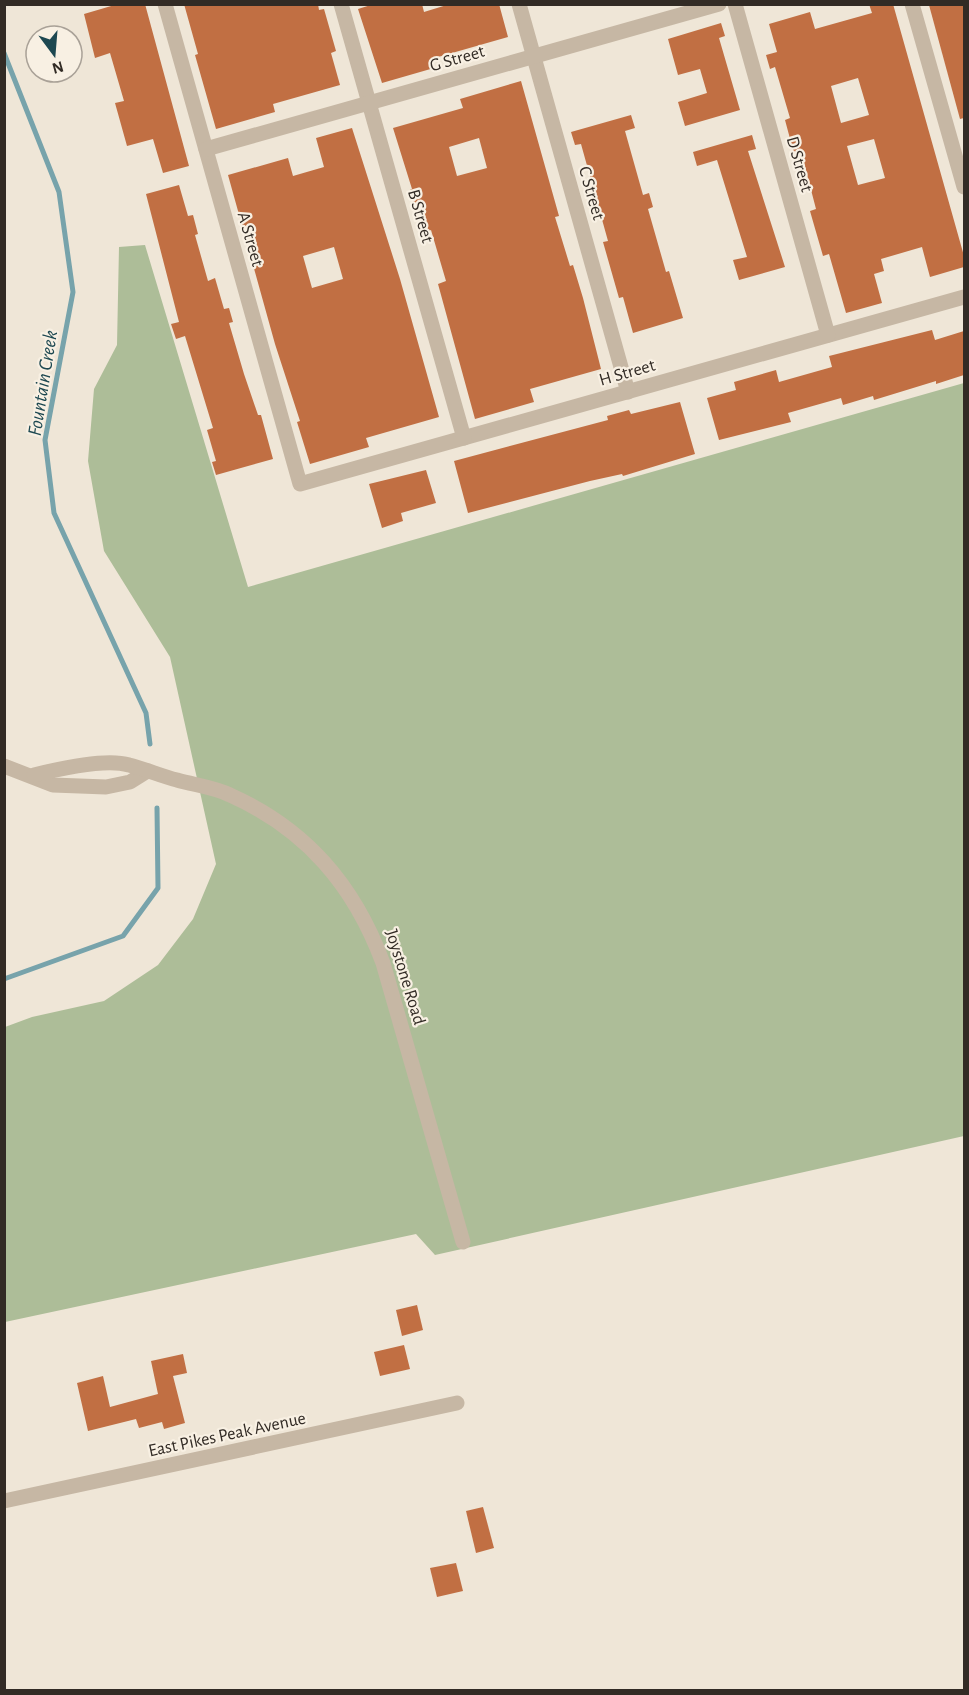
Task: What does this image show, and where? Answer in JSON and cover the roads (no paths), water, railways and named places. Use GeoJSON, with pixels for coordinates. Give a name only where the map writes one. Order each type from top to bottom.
{"type":"FeatureCollection","features":[{"type":"Feature","properties":{"kind":"street","name":"A Street"},"geometry":{"type":"LineString","coordinates":[[165,4],[300,484]]}},
{"type":"Feature","properties":{"kind":"street","name":"B Street"},"geometry":{"type":"LineString","coordinates":[[341,4],[464,438]]}},
{"type":"Feature","properties":{"kind":"street","name":"C Street"},"geometry":{"type":"LineString","coordinates":[[519,4],[628,392]]}},
{"type":"Feature","properties":{"kind":"street","name":"G Street"},"geometry":{"type":"LineString","coordinates":[[206,149],[718,4]]}},
{"type":"Feature","properties":{"kind":"street","name":"D Street"},"geometry":{"type":"LineString","coordinates":[[735,4],[828,335]]}},
{"type":"Feature","properties":{"kind":"street"},"geometry":{"type":"LineString","coordinates":[[912,4],[964,187]]}},
{"type":"Feature","properties":{"kind":"street","name":"H Street"},"geometry":{"type":"LineString","coordinates":[[300,484],[964,297]]}},
{"type":"Feature","properties":{"kind":"street","name":"Joystone Road"},"geometry":{"type":"LineString","coordinates":[[34,775],[69,765],[127,764],[146,772],[228,794],[277,820],[329,865],[345,886],[370,929],[383,963],[463,1242]]}},
{"type":"Feature","properties":{"kind":"street"},"geometry":{"type":"LineString","coordinates":[[4,766],[34,775],[53,785],[106,787],[130,782],[146,772]]}},
{"type":"Feature","properties":{"kind":"street","name":"East Pikes Peak Avenue"},"geometry":{"type":"LineString","coordinates":[[4,1501],[457,1403]]}},
{"type":"Feature","properties":{"kind":"waterway","name":"Fountain Creek"},"geometry":{"type":"LineString","coordinates":[[4,53],[59,192],[73,292],[45,440],[54,513],[146,713],[150,744]]}},
{"type":"Feature","properties":{"kind":"waterway","name":"Fountain Creek"},"geometry":{"type":"LineString","coordinates":[[4,979],[123,936],[158,888],[157,808]]}}]}
